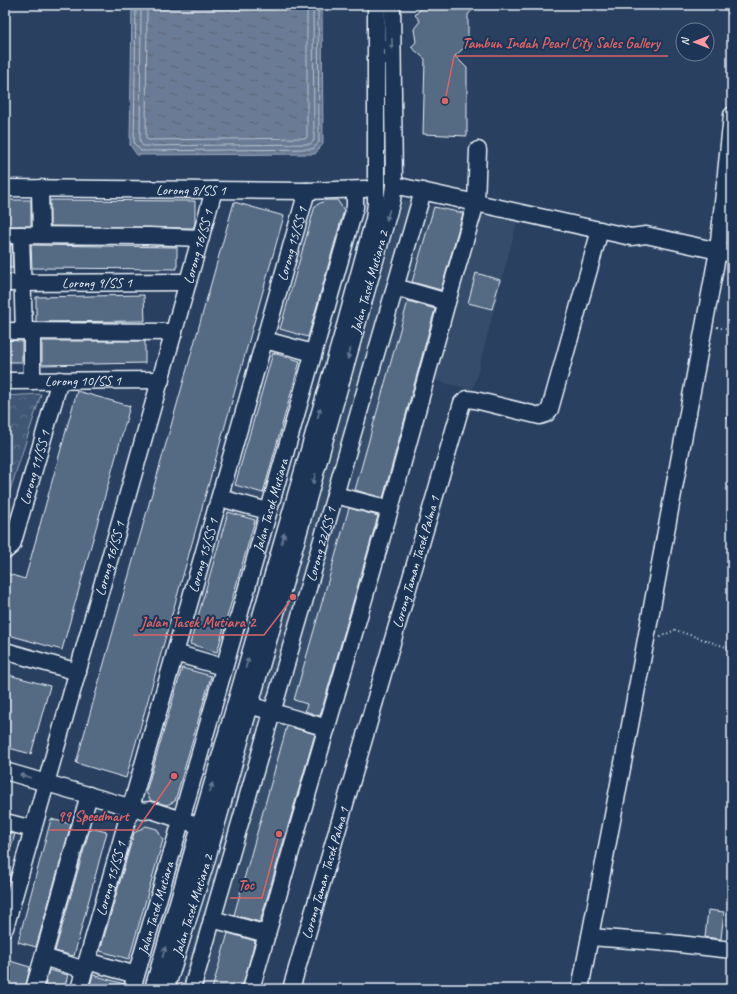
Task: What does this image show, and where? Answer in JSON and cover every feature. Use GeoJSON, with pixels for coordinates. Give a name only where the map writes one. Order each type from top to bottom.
{"type":"FeatureCollection","features":[{"type":"Feature","properties":{"kind":"street","name":"Jalan Tasek Mutiara 2"},"geometry":{"type":"LineString","coordinates":[[166,989],[206,862],[392,200],[394,185],[380,6]]}},
{"type":"Feature","properties":{"kind":"street","name":"Jalan Tasek Mutiara 2"},"geometry":{"type":"LineString","coordinates":[[153,989],[345,326],[374,219],[376,203],[380,6]]}},
{"type":"Feature","properties":{"kind":"street"},"geometry":{"type":"LineString","coordinates":[[580,989],[646,642],[725,252],[732,115]]}},
{"type":"Feature","properties":{"kind":"street"},"geometry":{"type":"LineString","coordinates":[[252,989],[476,203],[478,150]]}},
{"type":"Feature","properties":{"kind":"street"},"geometry":{"type":"LineString","coordinates":[[394,185],[631,237],[646,235],[725,252]]}},
{"type":"Feature","properties":{"kind":"street","name":"Lorong 8/SS 1"},"geometry":{"type":"LineString","coordinates":[[5,188],[307,191],[355,190],[376,187]]}},
{"type":"Feature","properties":{"kind":"street"},"geometry":{"type":"LineString","coordinates":[[40,188],[41,235]]}},
{"type":"Feature","properties":{"kind":"street","name":"Lorong 16/SS 1"},"geometry":{"type":"LineString","coordinates":[[5,928],[214,190]]}},
{"type":"Feature","properties":{"kind":"street","name":"Jalan Tasek Mutiara"},"geometry":{"type":"LineString","coordinates":[[134,982],[355,207],[355,190]]}},
{"type":"Feature","properties":{"kind":"street","name":"Lorong 15/SS 1"},"geometry":{"type":"LineString","coordinates":[[79,989],[137,809],[175,653],[307,191]]}},
{"type":"Feature","properties":{"kind":"street","name":"Lorong 22/SS 1"},"geometry":{"type":"LineString","coordinates":[[192,989],[423,191]]}},
{"type":"Feature","properties":{"kind":"street","name":"Lorong Taman Tasek Palma 1"},"geometry":{"type":"LineString","coordinates":[[291,989],[462,403],[467,399],[475,400],[540,416],[546,414],[550,409],[600,230]]}},
{"type":"Feature","properties":{"kind":"street"},"geometry":{"type":"LineString","coordinates":[[5,235],[201,238]]}},
{"type":"Feature","properties":{"kind":"street"},"geometry":{"type":"LineString","coordinates":[[22,235],[23,283],[32,381]]}},
{"type":"Feature","properties":{"kind":"street","name":"Lorong 9/SS 1"},"geometry":{"type":"LineString","coordinates":[[5,283],[188,282]]}},
{"type":"Feature","properties":{"kind":"street"},"geometry":{"type":"LineString","coordinates":[[395,287],[447,302]]}},
{"type":"Feature","properties":{"kind":"street"},"geometry":{"type":"LineString","coordinates":[[5,331],[174,332]]}},
{"type":"Feature","properties":{"kind":"street"},"geometry":{"type":"LineString","coordinates":[[265,340],[313,353]]}},
{"type":"Feature","properties":{"kind":"street","name":"Lorong 11/SS 1"},"geometry":{"type":"LineString","coordinates":[[5,551],[12,545],[60,380]]}},
{"type":"Feature","properties":{"kind":"street","name":"Lorong 10/SS 1"},"geometry":{"type":"LineString","coordinates":[[5,381],[161,380]]}},
{"type":"Feature","properties":{"kind":"street"},"geometry":{"type":"LineString","coordinates":[[335,495],[390,509]]}},
{"type":"Feature","properties":{"kind":"street"},"geometry":{"type":"LineString","coordinates":[[220,498],[268,511]]}},
{"type":"Feature","properties":{"kind":"street"},"geometry":{"type":"LineString","coordinates":[[5,651],[78,672]]}},
{"type":"Feature","properties":{"kind":"street"},"geometry":{"type":"LineString","coordinates":[[175,653],[223,668]]}},
{"type":"Feature","properties":{"kind":"street"},"geometry":{"type":"LineString","coordinates":[[250,705],[327,728]]}},
{"type":"Feature","properties":{"kind":"street"},"geometry":{"type":"LineString","coordinates":[[5,771],[137,809],[151,810],[180,824],[200,830]]}},
{"type":"Feature","properties":{"kind":"street"},"geometry":{"type":"LineString","coordinates":[[34,989],[89,795]]}},
{"type":"Feature","properties":{"kind":"street"},"geometry":{"type":"LineString","coordinates":[[200,830],[213,818],[222,803]]}},
{"type":"Feature","properties":{"kind":"street"},"geometry":{"type":"LineString","coordinates":[[5,822],[33,829]]}},
{"type":"Feature","properties":{"kind":"street"},"geometry":{"type":"LineString","coordinates":[[200,830],[205,845],[206,862]]}},
{"type":"Feature","properties":{"kind":"street"},"geometry":{"type":"LineString","coordinates":[[212,919],[267,934]]}},
{"type":"Feature","properties":{"kind":"street"},"geometry":{"type":"LineString","coordinates":[[590,938],[670,943],[732,950]]}},
{"type":"Feature","properties":{"kind":"street"},"geometry":{"type":"LineString","coordinates":[[43,957],[86,966],[134,982]]}},
{"type":"Feature","properties":{"kind":"path"},"geometry":{"type":"LineString","coordinates":[[727,418],[732,389]]}},
{"type":"Feature","properties":{"kind":"path"},"geometry":{"type":"LineString","coordinates":[[728,461],[732,462]]}},
{"type":"Feature","properties":{"kind":"path"},"geometry":{"type":"LineString","coordinates":[[646,642],[675,630],[732,649]]}},
{"type":"Feature","properties":{"kind":"shaded area"},"geometry":{"type":"Polygon","coordinates":[[[364,181],[366,207],[140,989],[87,989],[315,184],[364,181]]]}},
{"type":"Feature","properties":{"kind":"shaded area"},"geometry":{"type":"Polygon","coordinates":[[[403,200],[517,222],[473,390],[430,379],[255,989],[180,989],[403,200]]]}},
{"type":"Feature","properties":{"kind":"green space"},"geometry":{"type":"Polygon","coordinates":[[[41,395],[5,506],[5,396],[41,395]]]}},
{"type":"Feature","properties":{"kind":"water"},"geometry":{"type":"Polygon","coordinates":[[[132,5],[322,5],[323,144],[315,154],[137,155],[130,145],[132,5]]]}},
{"type":"Feature","properties":{"kind":"building"},"geometry":{"type":"Polygon","coordinates":[[[425,5],[467,5],[472,10],[468,15],[468,44],[455,56],[467,68],[467,136],[423,134],[425,59],[411,47],[416,42],[414,29],[420,21],[415,15],[425,5]]]}},
{"type":"Feature","properties":{"kind":"building"},"geometry":{"type":"Polygon","coordinates":[[[5,200],[31,200],[31,226],[5,226],[5,200]]]}},
{"type":"Feature","properties":{"kind":"building"},"geometry":{"type":"Polygon","coordinates":[[[50,200],[195,201],[195,224],[193,228],[50,226],[50,200]]]}},
{"type":"Feature","properties":{"kind":"building"},"geometry":{"type":"Polygon","coordinates":[[[326,200],[337,200],[344,210],[308,337],[280,329],[315,206],[326,200]]]}},
{"type":"Feature","properties":{"kind":"building"},"geometry":{"type":"Polygon","coordinates":[[[234,202],[284,216],[126,778],[76,763],[234,202]]]}},
{"type":"Feature","properties":{"kind":"building"},"geometry":{"type":"Polygon","coordinates":[[[434,207],[463,213],[441,290],[412,282],[434,207]]]}},
{"type":"Feature","properties":{"kind":"building"},"geometry":{"type":"Polygon","coordinates":[[[5,244],[12,245],[13,268],[5,268],[5,244]]]}},
{"type":"Feature","properties":{"kind":"building"},"geometry":{"type":"Polygon","coordinates":[[[31,245],[177,247],[177,269],[32,268],[31,245]]]}},
{"type":"Feature","properties":{"kind":"building"},"geometry":{"type":"Polygon","coordinates":[[[476,273],[500,280],[492,309],[468,303],[476,273]]]}},
{"type":"Feature","properties":{"kind":"building"},"geometry":{"type":"Polygon","coordinates":[[[144,295],[145,321],[36,322],[36,297],[144,295]]]}},
{"type":"Feature","properties":{"kind":"building"},"geometry":{"type":"Polygon","coordinates":[[[408,301],[435,309],[383,498],[355,490],[408,301]]]}},
{"type":"Feature","properties":{"kind":"building"},"geometry":{"type":"Polygon","coordinates":[[[5,340],[22,341],[22,362],[5,362],[5,340]]]}},
{"type":"Feature","properties":{"kind":"building"},"geometry":{"type":"Polygon","coordinates":[[[42,341],[145,341],[145,363],[42,365],[42,341]]]}},
{"type":"Feature","properties":{"kind":"building"},"geometry":{"type":"Polygon","coordinates":[[[273,353],[300,361],[263,493],[235,485],[273,353]]]}},
{"type":"Feature","properties":{"kind":"building"},"geometry":{"type":"Polygon","coordinates":[[[77,391],[130,406],[62,650],[5,634],[5,573],[25,579],[77,391]]]}},
{"type":"Feature","properties":{"kind":"building"},"geometry":{"type":"Polygon","coordinates":[[[349,508],[378,516],[320,716],[305,711],[307,704],[294,700],[349,508]]]}},
{"type":"Feature","properties":{"kind":"building"},"geometry":{"type":"Polygon","coordinates":[[[228,512],[255,520],[217,652],[190,644],[228,512]]]}},
{"type":"Feature","properties":{"kind":"building"},"geometry":{"type":"Polygon","coordinates":[[[182,668],[211,676],[175,801],[167,805],[151,801],[146,792],[182,668]]]}},
{"type":"Feature","properties":{"kind":"building"},"geometry":{"type":"Polygon","coordinates":[[[5,674],[50,686],[31,754],[5,747],[5,674]]]}},
{"type":"Feature","properties":{"kind":"building"},"geometry":{"type":"Polygon","coordinates":[[[287,726],[315,734],[260,922],[234,915],[287,726]]]}},
{"type":"Feature","properties":{"kind":"building"},"geometry":{"type":"Polygon","coordinates":[[[51,819],[71,824],[36,947],[18,942],[51,819]]]}},
{"type":"Feature","properties":{"kind":"building"},"geometry":{"type":"Polygon","coordinates":[[[146,826],[157,829],[163,840],[129,959],[100,951],[134,833],[146,826]]]}},
{"type":"Feature","properties":{"kind":"building"},"geometry":{"type":"Polygon","coordinates":[[[90,828],[107,832],[74,956],[55,951],[90,828]]]}},
{"type":"Feature","properties":{"kind":"building"},"geometry":{"type":"Polygon","coordinates":[[[5,832],[15,834],[7,860],[5,860],[5,832]]]}},
{"type":"Feature","properties":{"kind":"building"},"geometry":{"type":"Polygon","coordinates":[[[708,910],[724,912],[721,939],[705,937],[708,910]]]}},
{"type":"Feature","properties":{"kind":"building"},"geometry":{"type":"Polygon","coordinates":[[[228,933],[255,941],[242,989],[212,989],[228,933]]]}},
{"type":"Feature","properties":{"kind":"building"},"geometry":{"type":"Polygon","coordinates":[[[10,961],[30,967],[25,989],[5,989],[5,980],[10,961]]]}},
{"type":"Feature","properties":{"kind":"building"},"geometry":{"type":"Polygon","coordinates":[[[49,970],[68,975],[64,989],[44,989],[49,970]]]}},
{"type":"Feature","properties":{"kind":"building"},"geometry":{"type":"Polygon","coordinates":[[[93,975],[124,984],[123,989],[89,989],[93,975]]]}},
{"type":"Feature","properties":{"kind":"place","name":"Tambun Indah Pearl City Sales Gallery"},"geometry":{"type":"Point","coordinates":[445,101]}},
{"type":"Feature","properties":{"kind":"place","name":"Jalan Tasek Mutiara 2"},"geometry":{"type":"Point","coordinates":[293,597]}},
{"type":"Feature","properties":{"kind":"place","name":"99 Speedmart"},"geometry":{"type":"Point","coordinates":[174,776]}},
{"type":"Feature","properties":{"kind":"place","name":"Toc"},"geometry":{"type":"Point","coordinates":[279,834]}}]}
